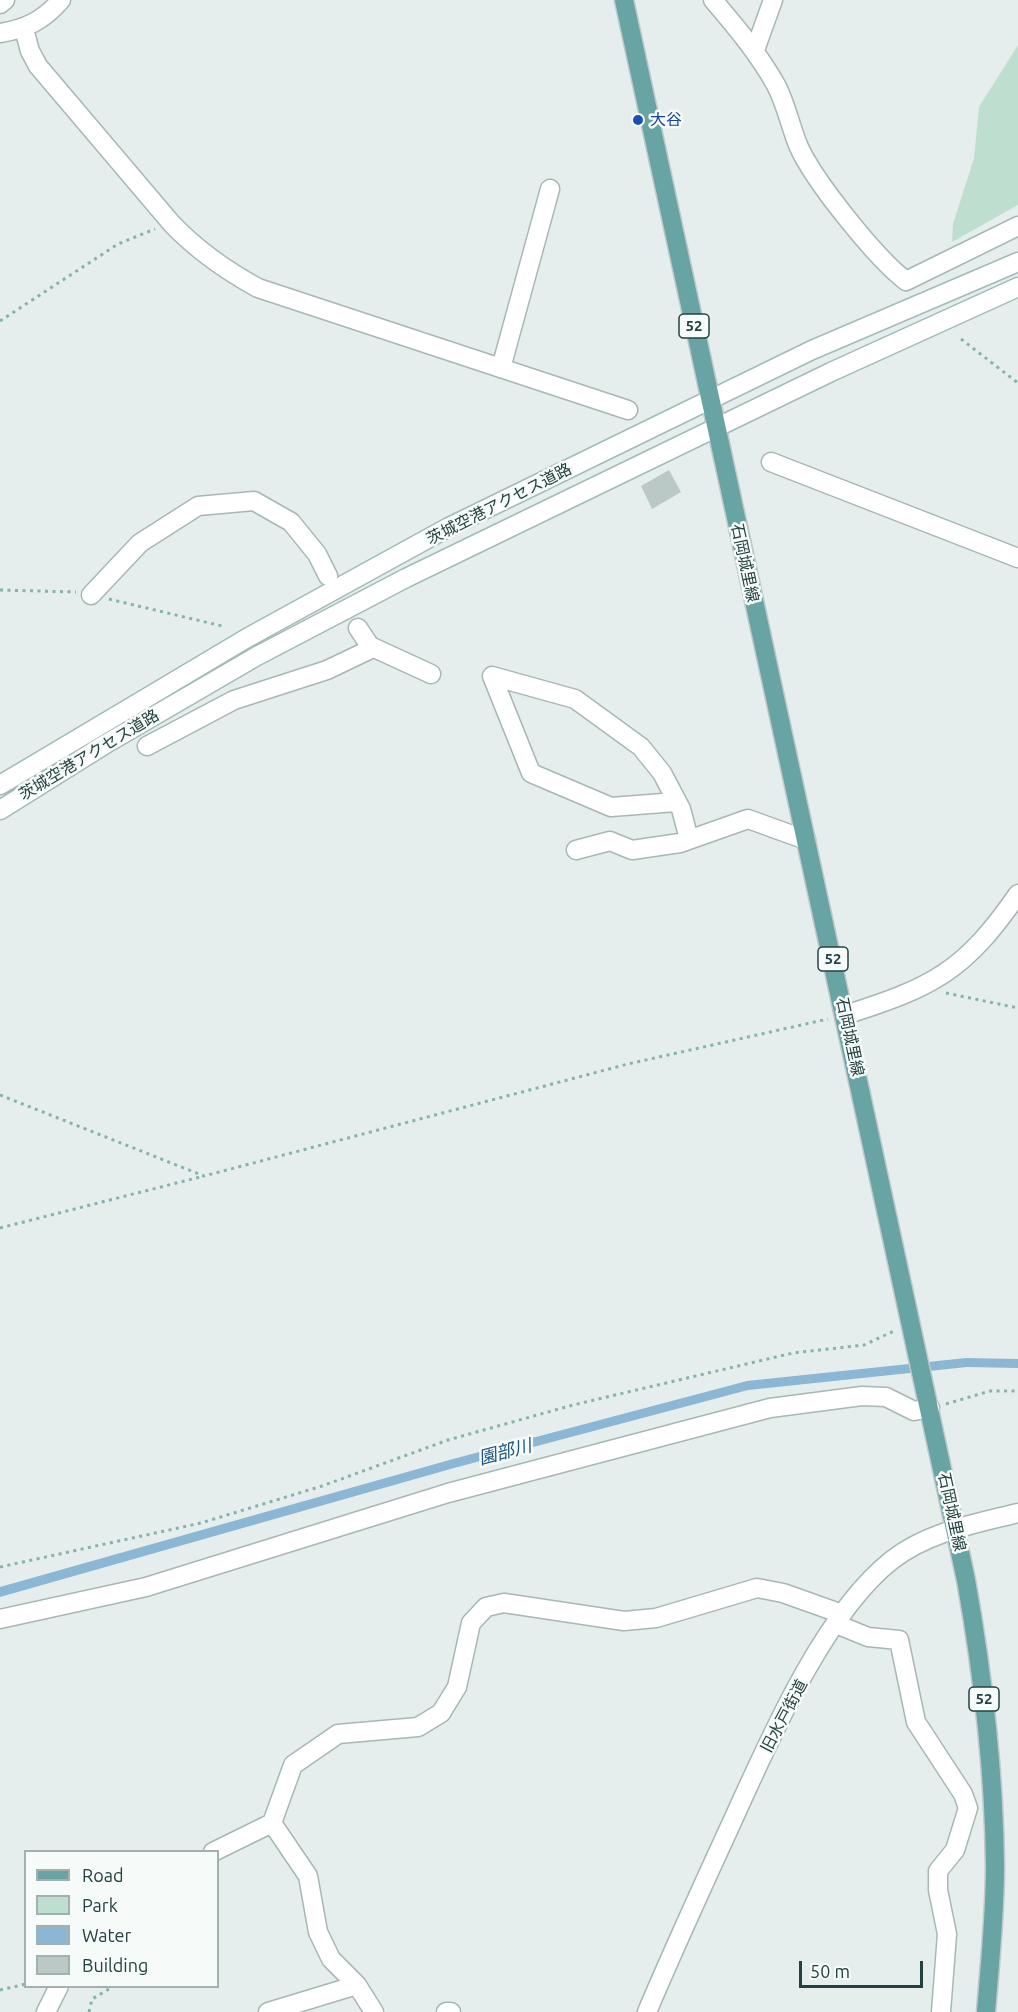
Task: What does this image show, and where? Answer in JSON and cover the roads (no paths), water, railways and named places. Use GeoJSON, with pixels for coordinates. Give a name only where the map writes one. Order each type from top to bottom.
{"type":"FeatureCollection","features":[{"type":"Feature","properties":{"kind":"main road","name":"石岡城里線"},"geometry":{"type":"LineString","coordinates":[[624,0],[715,427],[845,1015],[905,1331],[926,1390],[956,1528],[980,1667],[993,1807],[994,1911],[986,2012]]}},
{"type":"Feature","properties":{"kind":"street"},"geometry":{"type":"LineString","coordinates":[[0,4],[5,0]]}},
{"type":"Feature","properties":{"kind":"street"},"geometry":{"type":"LineString","coordinates":[[0,33],[24,29],[51,12],[61,0]]}},
{"type":"Feature","properties":{"kind":"street"},"geometry":{"type":"LineString","coordinates":[[712,0],[755,50],[787,107],[798,145],[821,183],[889,268],[906,281],[1018,226]]}},
{"type":"Feature","properties":{"kind":"street"},"geometry":{"type":"LineString","coordinates":[[755,50],[773,0]]}},
{"type":"Feature","properties":{"kind":"street"},"geometry":{"type":"LineString","coordinates":[[24,29],[30,51],[38,66],[172,224],[221,267],[258,288],[628,410]]}},
{"type":"Feature","properties":{"kind":"street"},"geometry":{"type":"LineString","coordinates":[[501,368],[550,189]]}},
{"type":"Feature","properties":{"kind":"street","name":"茨城空港アクセス道路"},"geometry":{"type":"LineString","coordinates":[[0,785],[247,638],[449,527],[822,345],[1018,262]]}},
{"type":"Feature","properties":{"kind":"street","name":"茨城空港アクセス道路"},"geometry":{"type":"LineString","coordinates":[[0,810],[104,745],[257,656],[406,578],[715,427],[1018,287]]}},
{"type":"Feature","properties":{"kind":"street"},"geometry":{"type":"LineString","coordinates":[[771,462],[1018,558]]}},
{"type":"Feature","properties":{"kind":"street"},"geometry":{"type":"LineString","coordinates":[[91,595],[140,543],[198,506],[254,501],[291,522],[317,554],[328,576]]}},
{"type":"Feature","properties":{"kind":"street"},"geometry":{"type":"LineString","coordinates":[[358,628],[373,648],[430,674]]}},
{"type":"Feature","properties":{"kind":"street"},"geometry":{"type":"LineString","coordinates":[[147,746],[234,699],[327,670],[373,648]]}},
{"type":"Feature","properties":{"kind":"street"},"geometry":{"type":"LineString","coordinates":[[676,802],[611,807],[531,773],[492,676],[575,699],[641,747],[662,773],[681,809],[689,839]]}},
{"type":"Feature","properties":{"kind":"street"},"geometry":{"type":"LineString","coordinates":[[576,850],[610,841],[632,850],[689,839],[748,819],[806,840]]}},
{"type":"Feature","properties":{"kind":"street"},"geometry":{"type":"LineString","coordinates":[[845,1015],[896,999],[935,981],[971,954],[1018,894]]}},
{"type":"Feature","properties":{"kind":"street"},"geometry":{"type":"LineString","coordinates":[[0,1619],[146,1587],[218,1567],[448,1493],[770,1408],[862,1396],[886,1397],[914,1411],[930,1408]]}},
{"type":"Feature","properties":{"kind":"street","name":"旧水戸街道"},"geometry":{"type":"LineString","coordinates":[[647,2012],[673,1948],[762,1756],[814,1658],[839,1619],[863,1587],[891,1561],[920,1542],[956,1528],[1018,1513]]}},
{"type":"Feature","properties":{"kind":"street"},"geometry":{"type":"LineString","coordinates":[[215,1850],[272,1823],[293,1765],[338,1734],[418,1727],[441,1713],[457,1687],[471,1623],[486,1607],[504,1603],[624,1622],[656,1618],[757,1588],[783,1593],[839,1619],[868,1637],[899,1640],[916,1722],[963,1794],[968,1808],[955,1850],[938,1871],[938,1890],[947,1934],[941,2012]]}},
{"type":"Feature","properties":{"kind":"street"},"geometry":{"type":"LineString","coordinates":[[272,1823],[308,1876],[318,1932],[331,1959],[357,1985],[375,2012]]}},
{"type":"Feature","properties":{"kind":"street"},"geometry":{"type":"LineString","coordinates":[[268,2012],[357,1985]]}},
{"type":"Feature","properties":{"kind":"street"},"geometry":{"type":"LineString","coordinates":[[46,2012],[58,1988]]}},
{"type":"Feature","properties":{"kind":"street"},"geometry":{"type":"LineString","coordinates":[[446,2012],[451,2012]]}},
{"type":"Feature","properties":{"kind":"water","name":"園部川"},"geometry":{"type":"Polygon","coordinates":[[[966,1358],[1018,1359],[1018,1368],[967,1367],[748,1390],[454,1468],[0,1597],[0,1587],[453,1459],[747,1381],[966,1358]]]}},
{"type":"Feature","properties":{"kind":"tunnel"},"geometry":{"type":"LineString","coordinates":[[329,577],[358,628]]}},
{"type":"Feature","properties":{"kind":"place","name":"大谷"},"geometry":{"type":"Point","coordinates":[638,120]}}]}
